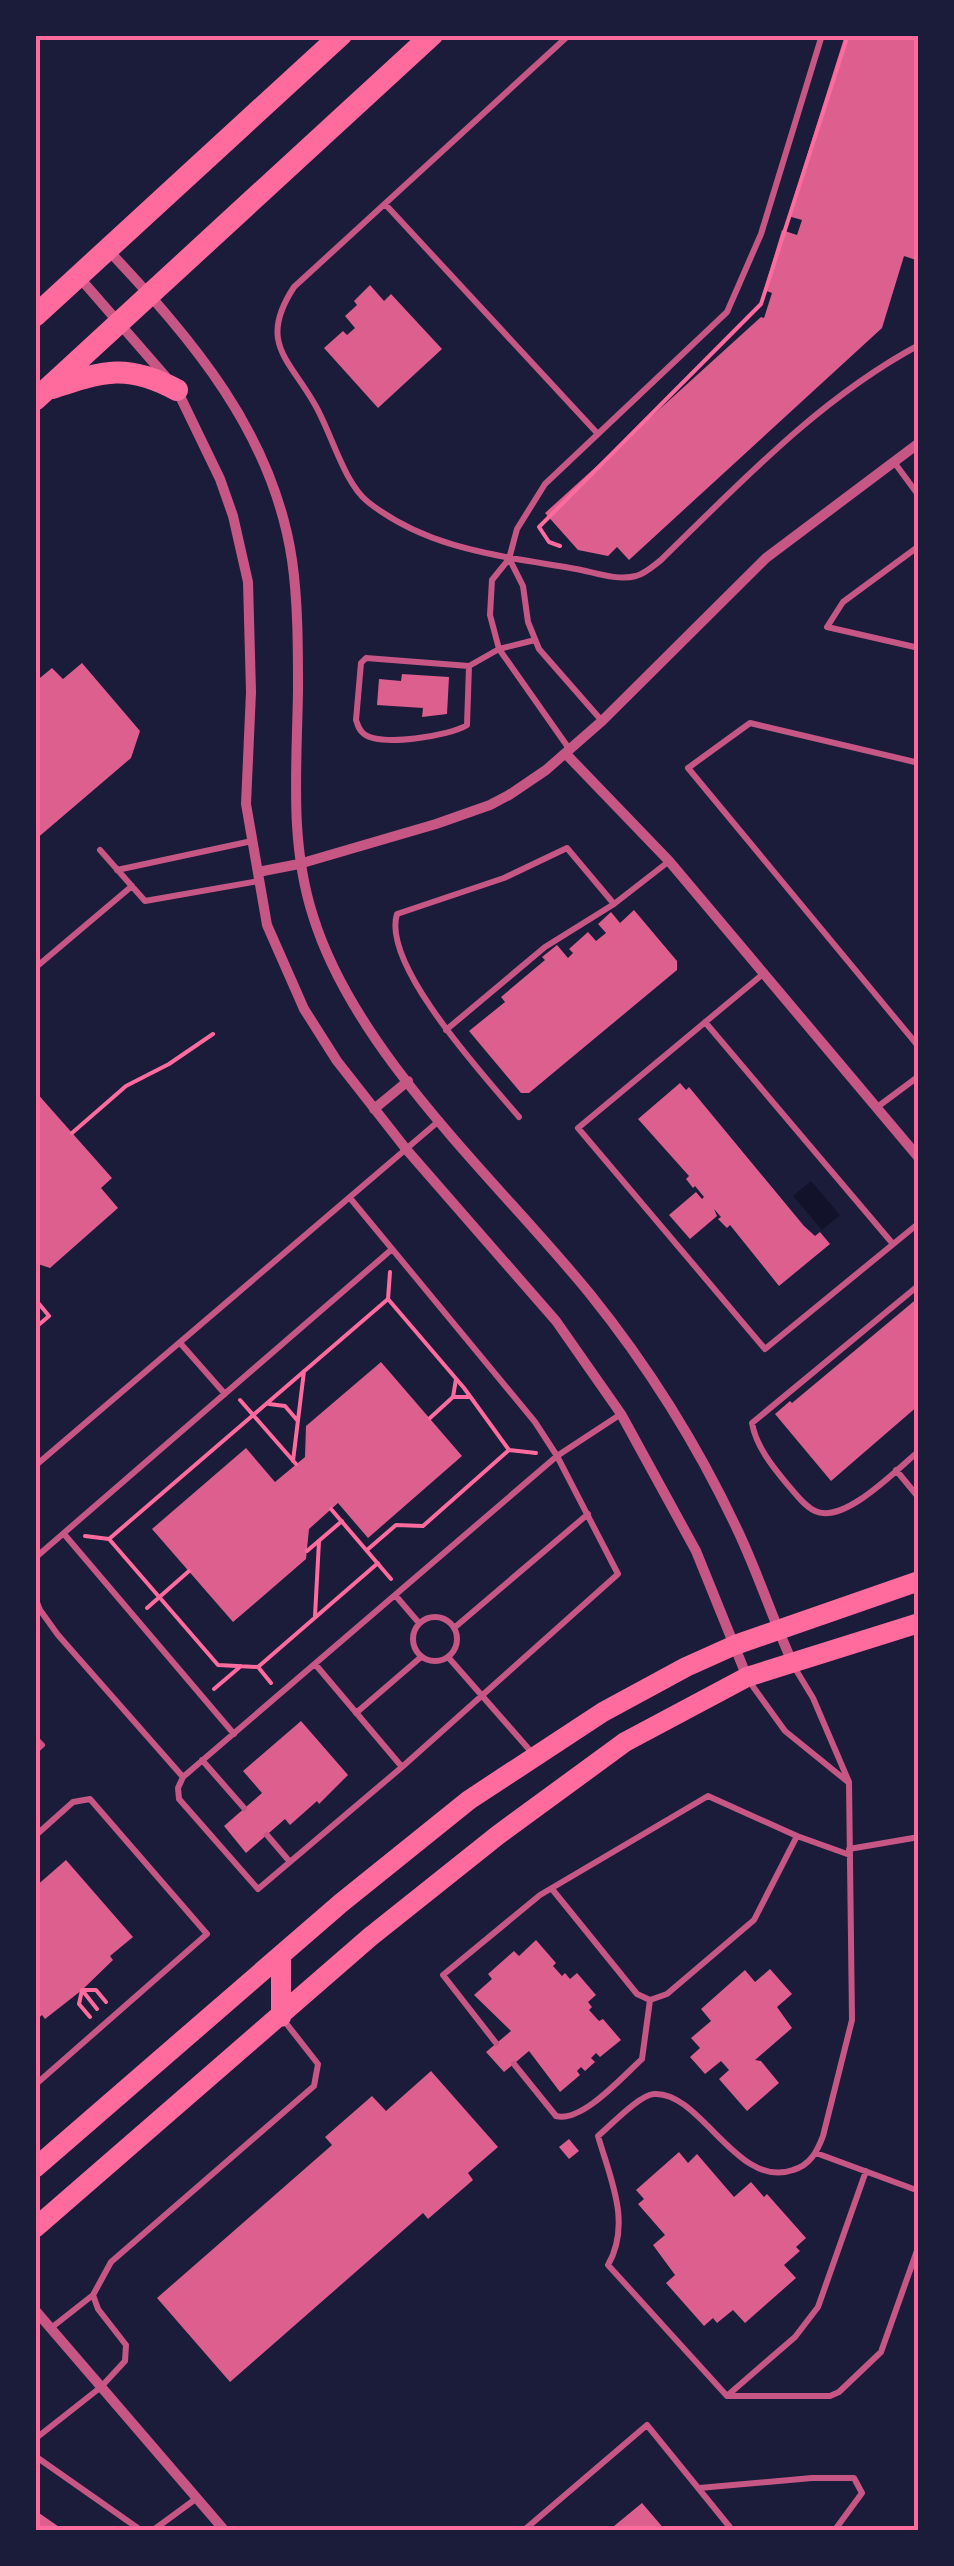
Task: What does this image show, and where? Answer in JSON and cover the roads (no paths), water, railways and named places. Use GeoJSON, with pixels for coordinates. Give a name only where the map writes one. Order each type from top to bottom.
{"type":"FeatureCollection","features":[{"type":"Feature","properties":{"kind":"main road"},"geometry":{"type":"LineString","coordinates":[[35,316],[341,35]]}},
{"type":"Feature","properties":{"kind":"main road"},"geometry":{"type":"LineString","coordinates":[[40,395],[432,35]]}},
{"type":"Feature","properties":{"kind":"main road"},"geometry":{"type":"LineString","coordinates":[[40,395],[101,372],[128,371],[151,376],[177,390]]}},
{"type":"Feature","properties":{"kind":"main road"},"geometry":{"type":"LineString","coordinates":[[35,2168],[281,1955],[469,1800],[535,1756],[603,1712],[686,1667],[735,1645],[919,1581]]}},
{"type":"Feature","properties":{"kind":"main road"},"geometry":{"type":"LineString","coordinates":[[35,2228],[370,1938],[498,1834],[609,1753],[746,1677],[919,1623]]}},
{"type":"Feature","properties":{"kind":"main road"},"geometry":{"type":"LineString","coordinates":[[281,1955],[281,2017]]}},
{"type":"Feature","properties":{"kind":"street"},"geometry":{"type":"LineString","coordinates":[[107,249],[150,295],[232,398],[272,480],[292,560],[298,687],[295,787],[299,864],[313,918],[346,995],[440,1120],[591,1295],[660,1389],[737,1528],[792,1664]]}},
{"type":"Feature","properties":{"kind":"street"},"geometry":{"type":"LineString","coordinates":[[78,276],[177,390],[209,451],[233,516],[248,582],[251,692],[246,804],[267,926],[304,1009],[337,1061],[406,1148],[556,1321],[621,1414],[696,1550],[746,1677]]}},
{"type":"Feature","properties":{"kind":"street"},"geometry":{"type":"LineString","coordinates":[[259,877],[490,806],[532,780],[602,721],[766,558],[919,443]]}},
{"type":"Feature","properties":{"kind":"street"},"geometry":{"type":"LineString","coordinates":[[568,752],[669,861],[919,1158]]}},
{"type":"Feature","properties":{"kind":"street"},"geometry":{"type":"LineString","coordinates":[[374,1108],[408,1080]]}},
{"type":"Feature","properties":{"kind":"street"},"geometry":{"type":"LineString","coordinates":[[35,2310],[225,2531]]}},
{"type":"Feature","properties":{"kind":"lane"},"geometry":{"type":"LineString","coordinates":[[569,35],[294,288],[280,320],[282,358],[311,396],[352,484],[366,501],[421,536],[510,559],[622,577],[648,570],[803,426],[850,388],[919,345]]}},
{"type":"Feature","properties":{"kind":"lane"},"geometry":{"type":"LineString","coordinates":[[568,752],[499,649],[490,615],[492,580],[510,559],[517,529],[544,484],[727,312],[761,234],[822,35]]}},
{"type":"Feature","properties":{"kind":"lane"},"geometry":{"type":"LineString","coordinates":[[384,204],[598,434]]}},
{"type":"Feature","properties":{"kind":"lane"},"geometry":{"type":"LineString","coordinates":[[894,462],[919,496]]}},
{"type":"Feature","properties":{"kind":"lane"},"geometry":{"type":"LineString","coordinates":[[919,546],[843,602],[827,627],[919,648]]}},
{"type":"Feature","properties":{"kind":"lane"},"geometry":{"type":"LineString","coordinates":[[510,559],[524,586],[534,640],[602,721]]}},
{"type":"Feature","properties":{"kind":"lane"},"geometry":{"type":"LineString","coordinates":[[469,666],[467,725],[460,730],[449,735],[374,739],[359,729],[356,720],[360,663],[366,658],[469,666],[499,649],[534,640]]}},
{"type":"Feature","properties":{"kind":"lane"},"geometry":{"type":"LineString","coordinates":[[919,764],[750,723],[688,768],[919,1047]]}},
{"type":"Feature","properties":{"kind":"lane"},"geometry":{"type":"LineString","coordinates":[[118,870],[253,841]]}},
{"type":"Feature","properties":{"kind":"lane"},"geometry":{"type":"LineString","coordinates":[[519,1117],[446,1030],[419,987],[397,938],[397,914],[504,878],[567,848],[614,904]]}},
{"type":"Feature","properties":{"kind":"lane"},"geometry":{"type":"LineString","coordinates":[[100,850],[145,901],[259,877]]}},
{"type":"Feature","properties":{"kind":"lane"},"geometry":{"type":"LineString","coordinates":[[446,1030],[545,947],[614,904],[669,861]]}},
{"type":"Feature","properties":{"kind":"lane"},"geometry":{"type":"LineString","coordinates":[[35,968],[132,886]]}},
{"type":"Feature","properties":{"kind":"lane"},"geometry":{"type":"LineString","coordinates":[[764,973],[578,1128],[764,1349],[919,1223]]}},
{"type":"Feature","properties":{"kind":"lane"},"geometry":{"type":"LineString","coordinates":[[705,1022],[893,1244]]}},
{"type":"Feature","properties":{"kind":"lane"},"geometry":{"type":"LineString","coordinates":[[875,1108],[919,1076]]}},
{"type":"Feature","properties":{"kind":"lane"},"geometry":{"type":"LineString","coordinates":[[35,1466],[440,1120]]}},
{"type":"Feature","properties":{"kind":"lane"},"geometry":{"type":"LineString","coordinates":[[350,1198],[535,1422],[557,1456],[618,1574],[402,1767],[258,1889],[180,1799],[178,1788],[183,1777],[557,1456],[621,1414]]}},
{"type":"Feature","properties":{"kind":"lane"},"geometry":{"type":"LineString","coordinates":[[35,1558],[391,1250]]}},
{"type":"Feature","properties":{"kind":"lane"},"geometry":{"type":"LineString","coordinates":[[919,1286],[752,1423],[758,1443],[784,1480],[808,1508],[820,1514],[846,1510],[919,1452]]}},
{"type":"Feature","properties":{"kind":"lane"},"geometry":{"type":"LineString","coordinates":[[181,1344],[228,1392]]}},
{"type":"Feature","properties":{"kind":"lane"},"geometry":{"type":"LineString","coordinates":[[896,1470],[919,1498]]}},
{"type":"Feature","properties":{"kind":"lane"},"geometry":{"type":"LineString","coordinates":[[454,1628],[588,1514]]}},
{"type":"Feature","properties":{"kind":"lane"},"geometry":{"type":"LineString","coordinates":[[64,1534],[234,1734]]}},
{"type":"Feature","properties":{"kind":"lane"},"geometry":{"type":"LineString","coordinates":[[398,1592],[419,1623]]}},
{"type":"Feature","properties":{"kind":"lane"},"geometry":{"type":"LineString","coordinates":[[35,1597],[58,1635],[183,1777]]}},
{"type":"Feature","properties":{"kind":"lane"},"geometry":{"type":"LineString","coordinates":[[429,1617],[440,1617],[454,1628],[456,1646],[448,1657],[433,1661],[421,1657],[412,1639],[419,1623],[429,1617]]}},
{"type":"Feature","properties":{"kind":"lane"},"geometry":{"type":"LineString","coordinates":[[356,1713],[421,1657]]}},
{"type":"Feature","properties":{"kind":"lane"},"geometry":{"type":"LineString","coordinates":[[448,1657],[535,1756]]}},
{"type":"Feature","properties":{"kind":"lane"},"geometry":{"type":"LineString","coordinates":[[315,1664],[402,1767]]}},
{"type":"Feature","properties":{"kind":"lane"},"geometry":{"type":"LineString","coordinates":[[792,1664],[814,1698],[849,1782],[852,2020],[816,2153],[797,2169],[764,2170],[744,2160],[685,2108],[664,2095],[645,2097],[598,2136],[620,2222],[614,2255],[608,2264],[727,2396],[830,2396],[881,2352],[919,2245]]}},
{"type":"Feature","properties":{"kind":"lane"},"geometry":{"type":"LineString","coordinates":[[746,1677],[785,1730],[849,1782]]}},
{"type":"Feature","properties":{"kind":"lane"},"geometry":{"type":"LineString","coordinates":[[35,1738],[42,1745],[35,1750]]}},
{"type":"Feature","properties":{"kind":"lane"},"geometry":{"type":"LineString","coordinates":[[202,1760],[244,1808]]}},
{"type":"Feature","properties":{"kind":"lane"},"geometry":{"type":"LineString","coordinates":[[496,2043],[444,1975],[540,1895],[708,1796],[797,1836],[849,1852],[919,1837]]}},
{"type":"Feature","properties":{"kind":"lane"},"geometry":{"type":"LineString","coordinates":[[35,1836],[74,1802],[90,1799],[207,1934],[35,2084]]}},
{"type":"Feature","properties":{"kind":"lane"},"geometry":{"type":"LineString","coordinates":[[267,1835],[290,1862]]}},
{"type":"Feature","properties":{"kind":"lane"},"geometry":{"type":"LineString","coordinates":[[552,1888],[638,1994],[650,2000],[667,1994],[754,1920],[797,1836]]}},
{"type":"Feature","properties":{"kind":"lane"},"geometry":{"type":"LineString","coordinates":[[514,2064],[556,2116],[576,2115],[642,2059],[650,2000]]}},
{"type":"Feature","properties":{"kind":"lane"},"geometry":{"type":"LineString","coordinates":[[51,2328],[94,2295],[111,2262],[314,2086],[318,2064],[281,2017]]}},
{"type":"Feature","properties":{"kind":"lane"},"geometry":{"type":"LineString","coordinates":[[816,2153],[919,2191]]}},
{"type":"Feature","properties":{"kind":"lane"},"geometry":{"type":"LineString","coordinates":[[727,2396],[796,2337],[818,2307],[866,2171]]}},
{"type":"Feature","properties":{"kind":"lane"},"geometry":{"type":"LineString","coordinates":[[35,2439],[101,2387],[125,2361],[126,2345],[98,2310],[94,2295]]}},
{"type":"Feature","properties":{"kind":"lane"},"geometry":{"type":"LineString","coordinates":[[524,2531],[648,2425],[733,2531]]}},
{"type":"Feature","properties":{"kind":"lane"},"geometry":{"type":"LineString","coordinates":[[35,2456],[142,2531]]}},
{"type":"Feature","properties":{"kind":"lane"},"geometry":{"type":"LineString","coordinates":[[698,2488],[854,2478],[862,2493],[834,2531]]}},
{"type":"Feature","properties":{"kind":"lane"},"geometry":{"type":"LineString","coordinates":[[152,2531],[197,2498]]}}]}
